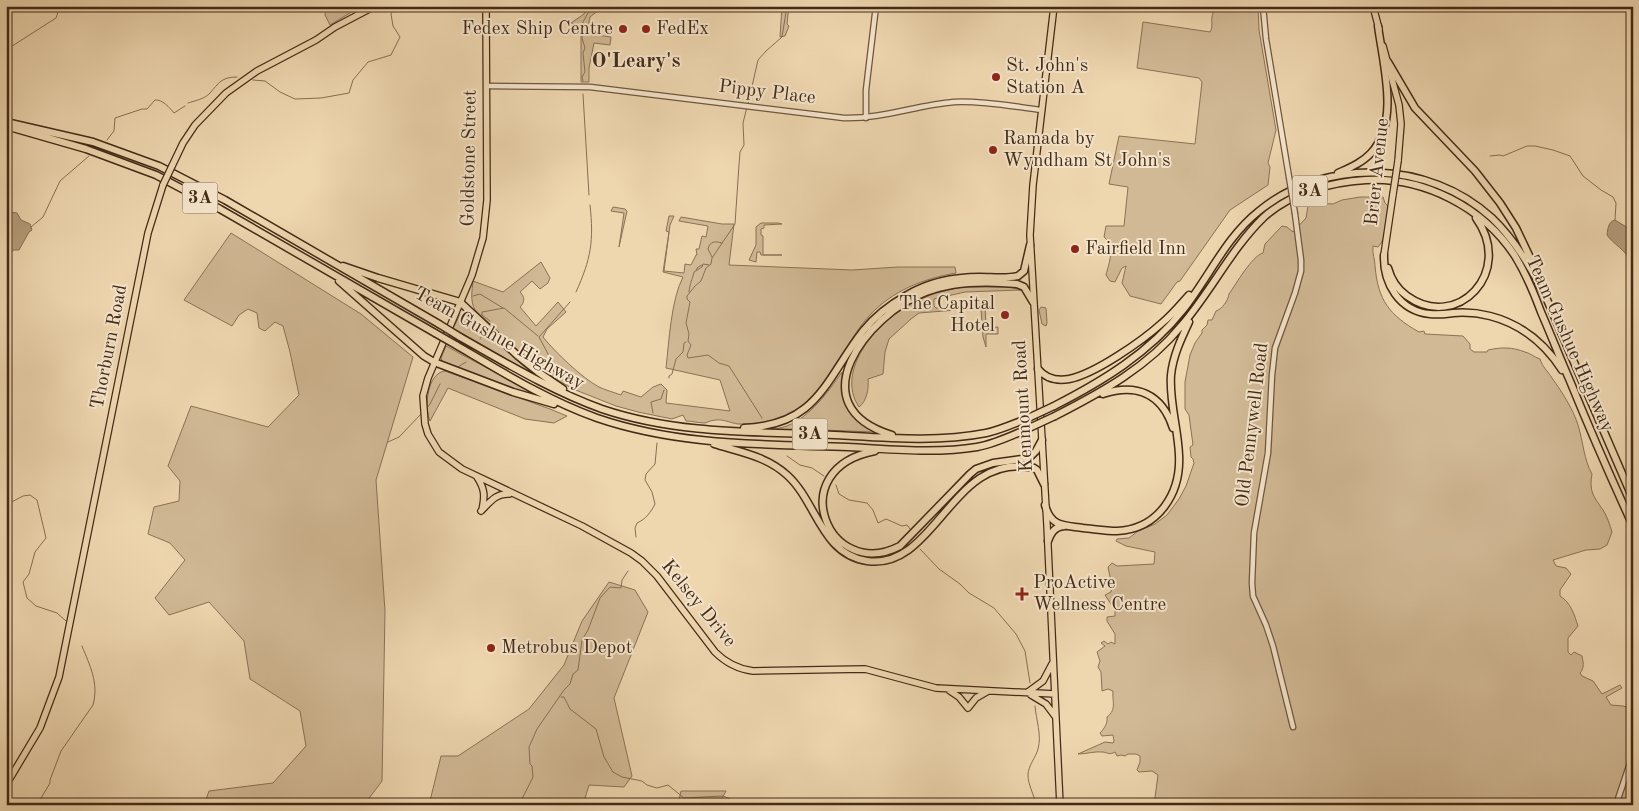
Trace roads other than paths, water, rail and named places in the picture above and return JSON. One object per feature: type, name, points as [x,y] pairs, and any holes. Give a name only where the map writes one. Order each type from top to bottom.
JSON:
[{"type":"highway","points":[[1322,179],[1357,165],[1371,153],[1380,141],[1388,106],[1378,26]]},
{"type":"highway","points":[[1388,62],[1406,96],[1415,108],[1475,171],[1508,214],[1529,255],[1545,295]]},
{"type":"highway","name":"Team Gushue Highway","points":[[6,122],[93,142],[159,166],[225,200],[460,337],[585,403],[639,419],[713,431],[943,438],[976,435],[998,430],[1054,406],[1105,378],[1152,344],[1172,324],[1234,237],[1258,211],[1295,188],[1322,179],[1362,173],[1400,175],[1432,182],[1457,194],[1490,216],[1509,236],[1525,259],[1545,295],[1633,499]]},
{"type":"highway","name":"Team Gushue Highway","points":[[6,128],[86,149],[156,175],[220,209],[531,388],[576,410],[638,430],[701,441],[760,445],[940,450],[978,446],[1008,437],[1094,396],[1141,366],[1169,340],[1197,307],[1237,247],[1253,229],[1280,206],[1317,188],[1359,181],[1383,180],[1425,188],[1469,210],[1497,234],[1516,257],[1530,285],[1633,526]]},
{"type":"highway","points":[[1384,254],[1389,272],[1395,284],[1412,300],[1434,307],[1451,305],[1467,298],[1484,278],[1488,270],[1490,254],[1485,233],[1469,210]]},
{"type":"highway","points":[[713,431],[757,428],[776,424],[790,418],[803,410],[820,395],[863,331],[892,304],[909,294],[937,282],[962,277],[1018,276],[1024,271],[1030,245]]},
{"type":"highway","points":[[1384,254],[1384,271],[1388,283],[1396,296],[1406,305],[1427,314],[1472,313],[1491,316],[1511,324],[1530,335],[1548,352],[1572,386]]},
{"type":"highway","points":[[322,258],[378,278],[460,302],[538,372],[585,403]]},
{"type":"highway","points":[[318,265],[351,290],[424,356],[434,362],[513,392],[576,410]]},
{"type":"highway","points":[[1038,369],[1048,378],[1059,380],[1071,379],[1127,350],[1162,324],[1208,274]]},
{"type":"highway","points":[[908,438],[872,428],[854,413],[847,400],[845,385],[847,370],[853,356],[872,330],[896,308],[910,300],[925,293],[958,284],[1017,284],[1024,288],[1033,302]]},
{"type":"highway","points":[[1046,505],[1048,514],[1060,524],[1118,531],[1135,528],[1155,516],[1171,498],[1178,482],[1179,464],[1171,376],[1179,342],[1197,307]]},
{"type":"highway","points":[[1094,396],[1126,389],[1146,393],[1158,402],[1168,414],[1178,445]]},
{"type":"highway","points":[[886,449],[854,456],[842,463],[828,480],[823,492],[824,516],[833,532],[846,546],[868,553],[890,551],[900,546],[970,474],[993,462],[1029,458],[1036,451],[1042,440]]},
{"type":"highway","points":[[701,441],[758,456],[780,468],[800,490],[834,544],[847,555],[868,561],[892,559],[912,548],[973,482],[992,471],[1034,468],[1044,484]]},
{"type":"highway","points":[[1048,541],[1051,533],[1056,528],[1072,526]]},
{"type":"main road","name":"Thorburn Road","points":[[6,785],[36,737],[59,677],[148,233],[172,166],[183,143],[195,125],[214,103],[232,88],[274,61],[316,40],[335,27],[375,6]]},
{"type":"main road","name":"Goldstone Street","points":[[434,362],[476,265],[483,238],[486,206],[486,6]]},
{"type":"main road","name":"Kenmount Road","points":[[1054,6],[1031,211],[1030,245],[1048,541],[1060,805]]},
{"type":"main road","name":"Brier Avenue","points":[[1373,6],[1399,105],[1401,124],[1398,161],[1384,254]]},
{"type":"main road","name":"Kelsey Drive","points":[[434,362],[423,396],[424,424],[439,452],[462,469],[582,526],[632,553],[657,576],[715,652],[732,666],[753,671],[865,669],[931,687],[946,689],[1055,694]]},
{"type":"main road","points":[[475,475],[485,492],[482,511],[498,495],[514,494]]},
{"type":"main road","points":[[1026,693],[1043,681],[1053,659]]},
{"type":"main road","points":[[946,689],[959,697],[968,708],[976,698],[989,691]]},
{"type":"main road","points":[[1026,693],[1037,697],[1046,704],[1056,720]]},
{"type":"street","points":[[866,118],[866,90],[876,6]]},
{"type":"street","name":"Old Pennywell Road","points":[[1262,6],[1301,260],[1300,276],[1275,348],[1268,453],[1254,533],[1252,574],[1253,596],[1273,646],[1293,727]]},
{"type":"street","name":"Pippy Place","points":[[487,86],[590,87],[844,118],[883,116],[922,106],[956,102],[1042,110]]},
{"type":"street","points":[[1616,805],[1633,754]]},
{"type":"waterway","points":[[6,50],[56,18],[57,6]]},
{"type":"waterway","points":[[253,80],[265,81],[280,92],[295,99],[321,98],[349,93],[353,80],[368,62],[391,55],[400,37],[393,26],[391,14],[395,6]]},
{"type":"waterway","points":[[583,81],[582,77],[585,72],[583,53],[585,48],[582,38],[583,22],[588,13],[596,6]]},
{"type":"waterway","points":[[748,104],[758,60],[782,37],[787,6]]},
{"type":"waterway","points":[[188,103],[205,97],[224,79],[237,77]]},
{"type":"waterway","points":[[583,94],[589,195]]},
{"type":"waterway","points":[[107,140],[114,131],[115,118],[147,109],[155,100],[163,102],[174,113],[185,106]]},
{"type":"waterway","points":[[747,107],[743,123],[744,145],[740,152],[735,224],[712,258],[711,264],[706,268],[701,281],[687,296],[690,302],[686,323],[689,334],[688,341],[691,345],[687,355],[688,358],[708,355],[719,363],[729,366],[762,418]]},
{"type":"waterway","points":[[1490,156],[1503,156],[1527,146],[1553,150],[1570,156],[1583,176],[1613,197],[1616,203],[1615,220]]},
{"type":"waterway","points":[[31,227],[43,217],[60,181],[89,156]]},
{"type":"waterway","points":[[576,292],[585,270],[590,250],[592,229],[590,205]]},
{"type":"waterway","points":[[712,257],[708,249],[710,244],[715,242],[722,243]]},
{"type":"waterway","points":[[689,292],[694,272],[702,267],[703,264],[709,265]]},
{"type":"waterway","points":[[696,270],[702,265]]},
{"type":"waterway","points":[[473,296],[480,294],[503,308]]},
{"type":"waterway","points":[[554,372],[548,354],[539,337],[570,302]]},
{"type":"waterway","points":[[438,312],[448,306]]},
{"type":"waterway","points":[[490,321],[482,315],[482,312],[504,308],[538,336]]},
{"type":"waterway","points":[[480,339],[485,332]]},
{"type":"waterway","points":[[669,378],[676,359],[683,352],[684,343],[686,342]]},
{"type":"waterway","points":[[458,367],[466,362]]},
{"type":"waterway","points":[[426,409],[440,384]]},
{"type":"waterway","points":[[653,413],[651,402],[661,399],[664,390]]},
{"type":"waterway","points":[[388,442],[399,437],[423,412]]},
{"type":"waterway","points":[[636,537],[635,528],[637,523],[648,515],[655,504],[652,492],[645,480],[646,474],[655,464],[657,443]]},
{"type":"waterway","points":[[787,456],[800,465],[812,468],[824,476]]},
{"type":"waterway","points":[[836,485],[839,494],[849,500],[867,503],[873,510],[878,523],[886,519],[902,526],[907,525],[910,529]]},
{"type":"waterway","points":[[6,505],[23,496],[30,495],[37,500],[46,538],[35,552],[29,574],[23,582],[27,598],[36,606],[57,613],[66,621]]},
{"type":"waterway","points":[[920,549],[939,569],[969,593],[994,608],[1016,634],[1025,651],[1030,683]]},
{"type":"waterway","points":[[519,805],[533,777],[529,747],[537,729],[570,684],[573,674],[578,670],[582,640],[588,630],[600,598],[610,587],[621,588],[622,580],[628,571]]},
{"type":"waterway","points":[[37,805],[50,783],[61,751],[93,705],[95,697],[94,682],[91,668],[82,646]]},
{"type":"waterway","points":[[561,697],[564,697],[570,709],[596,729],[604,757],[613,772],[622,777],[642,781],[647,785],[657,788],[668,785],[684,798],[723,796],[730,799],[729,805]]},
{"type":"waterway","points":[[1035,706],[1039,744],[1028,775],[1036,805]]},
{"type":"place","name":"Fedex Ship Centre","points":[[623,29]]},
{"type":"place","name":"FedEx","points":[[646,29]]},
{"type":"place","name":"St. John's Station A","points":[[996,77]]},
{"type":"place","name":"Ramada by Wyndham St John's","points":[[993,150]]},
{"type":"place","name":"Fairfield Inn","points":[[1075,249]]},
{"type":"place","name":"The Capital Hotel","points":[[1005,315]]},
{"type":"place","name":"ProActive Wellness Centre","points":[[1022,594]]},
{"type":"place","name":"Metrobus Depot","points":[[491,648]]},
{"type":"district","name":"O'Leary's","points":[[636,61]]}]
